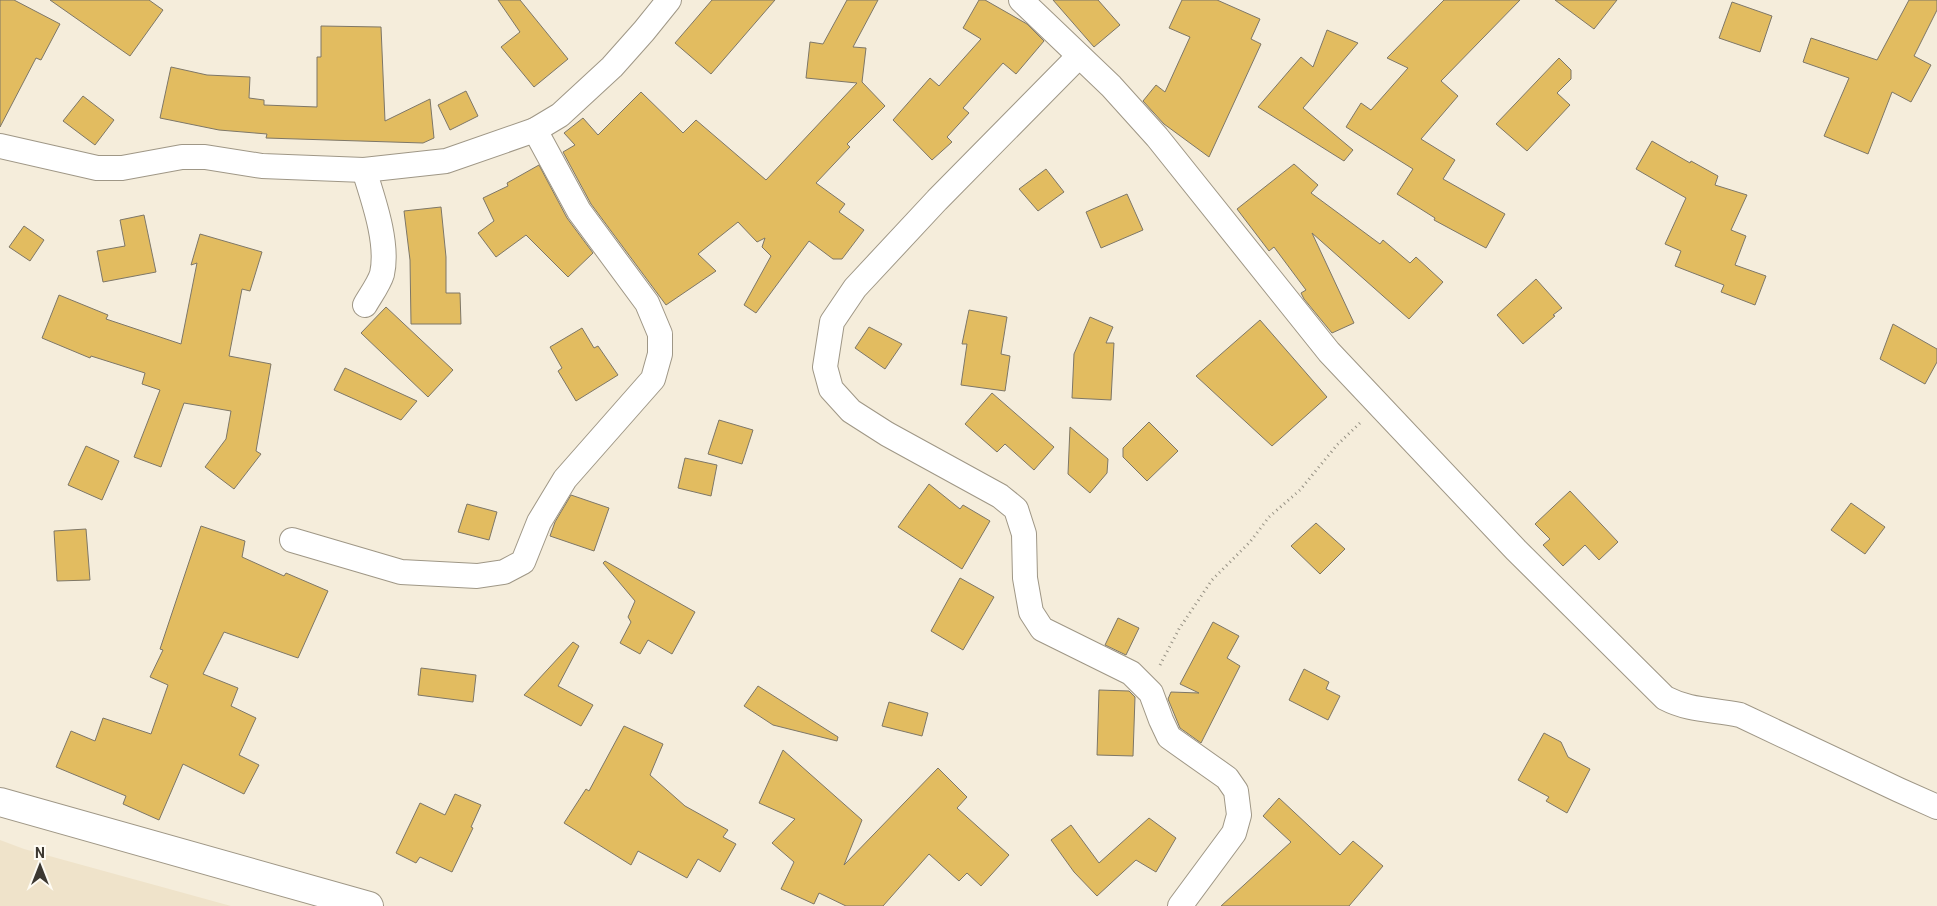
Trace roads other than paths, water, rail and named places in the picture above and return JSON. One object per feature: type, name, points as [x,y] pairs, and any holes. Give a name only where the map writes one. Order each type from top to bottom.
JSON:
[{"type":"street","points":[[0,146],[97,168],[122,168],[182,157],[205,157],[262,166],[364,170],[446,161],[534,130],[560,115],[612,67],[669,0]]},
{"type":"street","points":[[1021,0],[1111,86],[1157,137],[1329,352],[1516,550],[1665,698],[1680,706],[1740,715],[1937,807]]},
{"type":"street","points":[[1080,56],[937,200],[855,288],[832,322],[825,367],[831,389],[851,411],[887,434],[1000,496],[1016,509],[1024,534],[1024,578],[1031,612],[1042,629],[1131,673],[1151,693],[1160,720],[1169,737],[1227,778],[1236,791],[1239,815],[1234,833],[1180,906]]},
{"type":"street","points":[[292,540],[401,572],[477,576],[504,572],[523,562],[539,522],[565,479],[652,379],[660,354],[660,334],[647,303],[579,211],[534,130]]},
{"type":"street","points":[[364,170],[376,208],[382,245],[382,275],[364,305]]},
{"type":"street","points":[[0,802],[369,906]]}]
